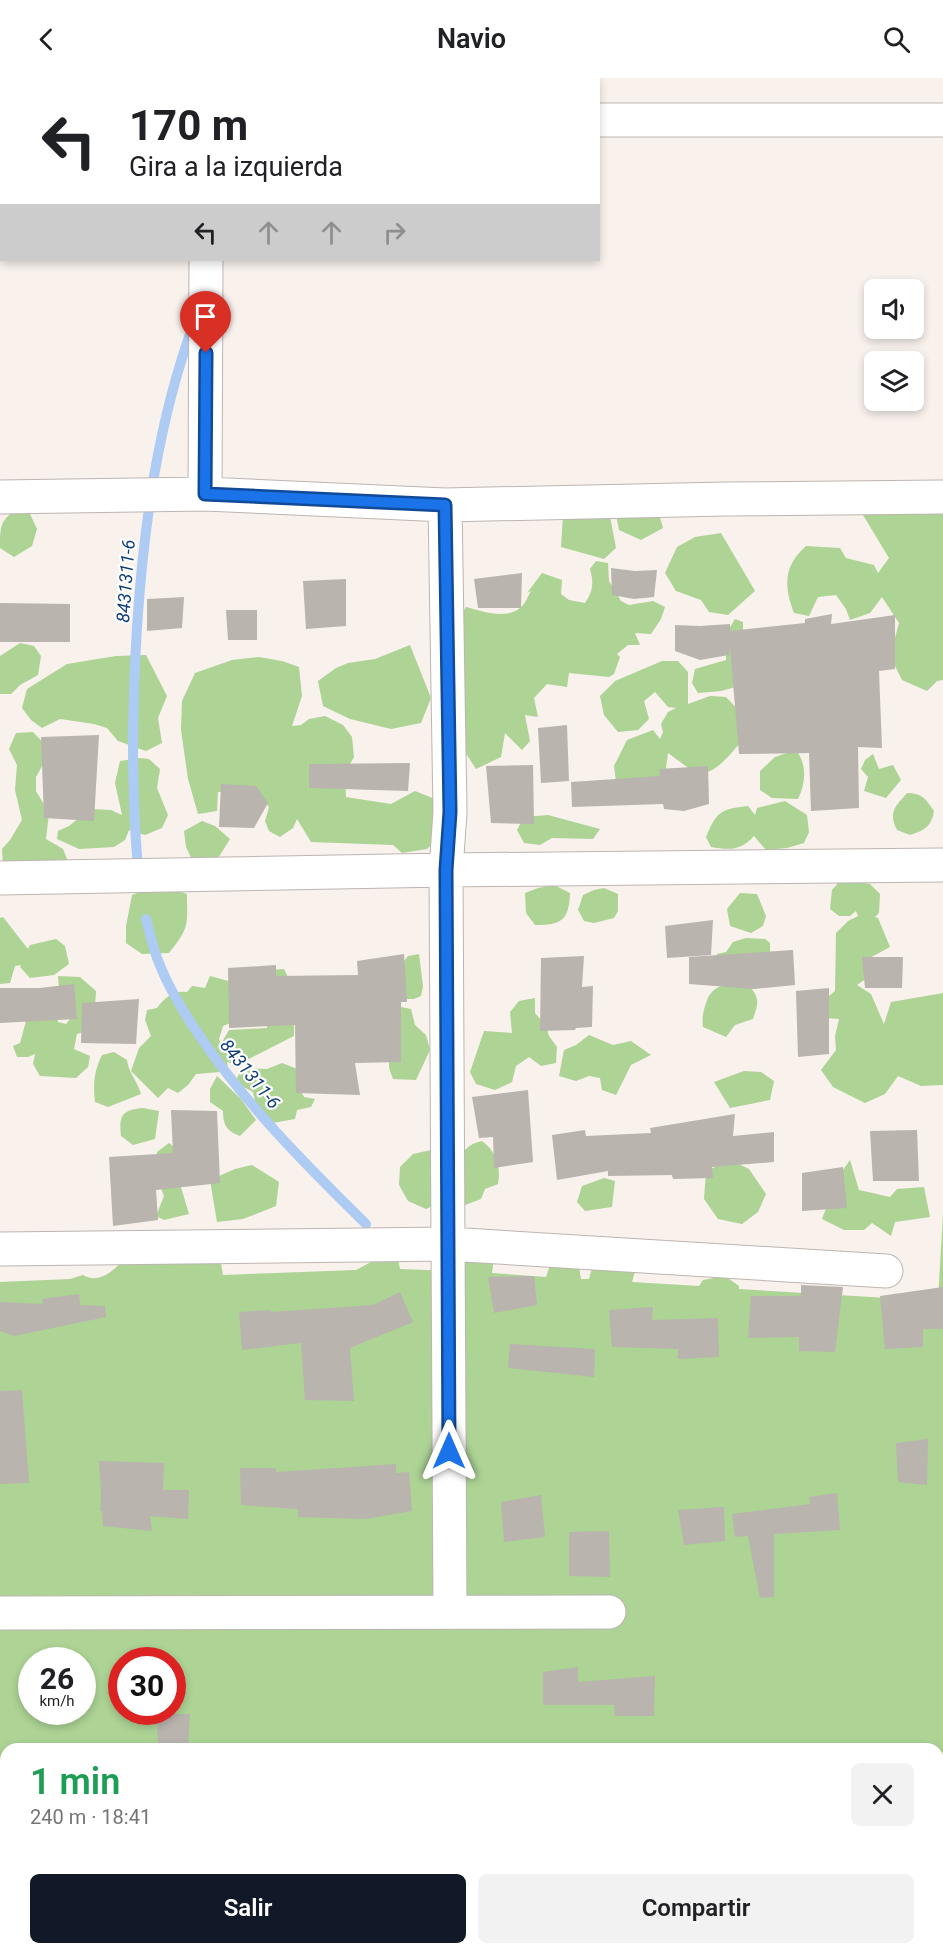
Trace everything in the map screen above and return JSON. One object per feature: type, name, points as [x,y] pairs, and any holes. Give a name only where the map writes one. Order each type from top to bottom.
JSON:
[{"type":"street","points":[[600,120],[943,120]]},
{"type":"street","points":[[205,494],[206,261]]},
{"type":"street","points":[[0,497],[205,494],[445,505],[943,497]]},
{"type":"street","points":[[445,505],[450,812],[446,870],[450,1612]]},
{"type":"street","points":[[0,878],[446,870],[943,866]]},
{"type":"street","points":[[0,1249],[448,1244],[886,1271]]},
{"type":"street","points":[[0,1613],[609,1612]]},
{"type":"green space","points":[[651,486],[663,528],[641,540],[619,530],[615,509]]},
{"type":"green space","points":[[943,504],[943,680],[937,681],[927,691],[902,680],[890,656],[899,623],[882,597],[870,613],[850,620],[846,609],[836,595],[818,597],[809,616],[794,613],[787,586],[789,569],[806,546],[840,548],[846,558],[874,565],[878,573],[889,558],[860,510]]},
{"type":"green space","points":[[15,510],[30,514],[37,529],[32,546],[14,557],[0,548],[0,541],[4,522]]},
{"type":"green space","points":[[609,511],[616,548],[604,559],[561,547],[563,515]]},
{"type":"green space","points":[[721,533],[755,591],[728,615],[709,612],[701,600],[676,591],[665,573],[677,547],[695,537]]},
{"type":"green space","points":[[596,561],[608,563],[609,581],[621,601],[629,605],[653,601],[665,607],[661,619],[651,634],[635,633],[640,645],[628,645],[617,654],[620,657],[614,674],[609,677],[569,673],[567,687],[547,684],[534,698],[538,717],[525,715],[530,741],[522,750],[505,733],[501,757],[476,769],[465,752],[452,630],[466,607],[501,614],[514,612],[525,603],[531,591],[527,593],[542,573],[562,580],[561,594],[569,600],[585,603],[592,587],[590,569]]},
{"type":"green space","points":[[735,619],[743,622],[743,685],[721,691],[698,693],[692,683],[695,669],[726,660],[726,634]]},
{"type":"green space","points":[[20,643],[34,646],[41,656],[38,675],[20,685],[11,694],[0,694],[0,656]]},
{"type":"green space","points":[[410,645],[431,698],[421,723],[391,729],[350,719],[323,706],[318,681],[336,668],[348,663],[375,659]]},
{"type":"green space","points":[[146,655],[167,696],[158,718],[162,743],[146,751],[118,741],[107,728],[94,724],[60,719],[42,728],[31,720],[22,708],[27,689],[67,664],[116,656]]},
{"type":"green space","points":[[259,657],[299,667],[302,696],[292,726],[325,716],[343,725],[352,737],[354,757],[345,773],[346,797],[391,804],[415,791],[440,801],[445,832],[427,849],[402,853],[393,845],[311,842],[297,819],[293,828],[280,837],[269,831],[265,821],[269,807],[257,791],[218,792],[217,811],[198,814],[188,779],[181,730],[182,701],[195,673],[232,660]]},
{"type":"green space","points":[[662,661],[678,661],[688,672],[688,704],[710,696],[726,697],[744,716],[743,740],[727,758],[707,772],[699,773],[692,770],[668,753],[665,776],[616,782],[614,766],[627,740],[653,730],[660,739],[663,732],[661,724],[668,712],[676,708],[668,707],[655,692],[644,701],[649,719],[638,730],[618,732],[604,715],[600,696],[615,681]]},
{"type":"green space","points":[[33,732],[48,748],[47,757],[36,777],[36,791],[49,813],[46,839],[63,849],[69,864],[3,865],[2,849],[22,820],[15,790],[17,765],[9,749],[16,733]]},
{"type":"green space","points":[[796,750],[804,767],[803,787],[798,799],[772,798],[760,790],[760,771],[775,757]]},
{"type":"green space","points":[[873,754],[879,769],[893,765],[901,780],[886,798],[864,791],[868,777],[861,769],[865,760]]},
{"type":"green space","points":[[149,759],[160,769],[157,788],[168,815],[162,828],[145,835],[129,830],[125,840],[114,847],[79,849],[57,839],[58,831],[69,826],[90,809],[111,810],[122,815],[115,783],[120,761]]},
{"type":"green space","points":[[907,793],[923,798],[934,811],[926,827],[910,835],[897,830],[893,819],[896,806]]},
{"type":"green space","points":[[785,801],[807,815],[809,832],[804,843],[787,848],[766,850],[754,836],[739,847],[724,849],[711,847],[706,837],[713,822],[721,813],[732,808],[748,806],[755,815],[757,808]]},
{"type":"green space","points":[[548,815],[600,829],[593,839],[552,838],[540,845],[524,843],[517,830],[524,817]]},
{"type":"green space","points":[[202,821],[215,826],[230,839],[217,860],[193,862],[186,847],[184,831]]},
{"type":"green space","points":[[854,881],[870,884],[880,894],[879,913],[875,917],[878,918],[890,947],[866,960],[870,976],[857,985],[871,994],[884,1024],[891,1002],[943,993],[943,1085],[921,1086],[898,1076],[885,1094],[865,1103],[833,1087],[821,1070],[836,1050],[835,1036],[839,1019],[824,1018],[824,1000],[835,991],[836,933],[848,921],[858,916],[856,911],[850,916],[839,916],[830,909],[832,890],[839,882]]},
{"type":"green space","points":[[554,885],[570,893],[568,910],[562,920],[551,924],[535,925],[526,913],[525,893]]},
{"type":"green space","points":[[154,887],[170,888],[187,894],[186,926],[169,953],[142,954],[126,943],[126,926],[132,895]]},
{"type":"green space","points":[[604,888],[618,894],[618,911],[614,918],[594,923],[584,921],[578,910],[583,895]]},
{"type":"green space","points":[[740,893],[757,894],[766,916],[763,926],[751,933],[730,926],[727,909]]},
{"type":"green space","points":[[3,917],[28,949],[30,945],[56,939],[65,946],[69,964],[54,975],[30,978],[20,967],[21,965],[15,966],[10,983],[0,984],[0,918]]},
{"type":"green space","points":[[746,938],[765,939],[770,943],[770,955],[716,964],[717,954],[726,952],[733,942]]},
{"type":"green space","points":[[419,954],[423,986],[421,996],[414,999],[403,999],[401,965],[408,956]]},
{"type":"green space","points":[[284,969],[294,1017],[294,1036],[237,1065],[227,1062],[228,1068],[220,1072],[196,1074],[178,1093],[168,1088],[158,1098],[131,1071],[139,1048],[151,1036],[145,1020],[147,1010],[157,1008],[174,993],[187,992],[192,986],[205,988],[210,976],[232,982],[235,1021],[223,1026],[219,1039],[221,1044],[229,1030],[267,1028],[270,970]]},
{"type":"green space","points":[[58,976],[80,977],[96,991],[95,1007],[87,1031],[77,1034],[74,1049],[90,1056],[88,1067],[76,1078],[40,1076],[33,1064],[35,1054],[28,1057],[17,1057],[13,1046],[20,1043],[26,1021],[58,1015],[58,1022],[66,1024],[74,1014],[59,990]]},
{"type":"green space","points":[[747,983],[757,1000],[753,1019],[735,1025],[726,1037],[703,1027],[704,1009],[713,991],[722,986]]},
{"type":"green space","points":[[535,998],[535,1013],[546,1026],[549,1036],[557,1047],[556,1063],[541,1066],[529,1057],[516,1066],[512,1082],[495,1090],[476,1084],[470,1072],[484,1031],[512,1033],[510,1012],[519,1001]]},
{"type":"green space","points":[[390,1008],[411,1009],[415,1025],[426,1035],[430,1050],[416,1080],[393,1079],[389,1068]]},
{"type":"green space","points":[[589,1035],[613,1045],[631,1041],[651,1055],[631,1065],[616,1095],[602,1090],[600,1078],[589,1076],[576,1081],[559,1076],[564,1050],[576,1045]]},
{"type":"green space","points":[[114,1052],[127,1060],[141,1094],[108,1107],[95,1102],[95,1078],[102,1055]]},
{"type":"green space","points":[[282,1063],[300,1070],[299,1088],[304,1097],[315,1099],[311,1107],[297,1110],[295,1119],[273,1123],[256,1106],[253,1092],[238,1084],[237,1078],[242,1068],[267,1069]]},
{"type":"green space","points":[[744,1071],[761,1072],[774,1081],[770,1100],[730,1108],[714,1082]]},
{"type":"green space","points":[[217,1076],[241,1099],[256,1120],[240,1136],[228,1129],[223,1111],[210,1102],[210,1089]]},
{"type":"green space","points":[[143,1108],[159,1111],[155,1139],[133,1145],[121,1136],[121,1119],[130,1110]]},
{"type":"green space","points":[[482,1141],[497,1160],[498,1184],[485,1189],[481,1199],[465,1205],[456,1196],[457,1181],[465,1174],[457,1162],[467,1148]]},
{"type":"green space","points":[[169,1143],[176,1149],[177,1174],[189,1214],[164,1220],[156,1216],[164,1196],[158,1181],[157,1152]]},
{"type":"green space","points":[[431,1150],[442,1202],[426,1209],[408,1201],[399,1185],[400,1167],[413,1154]]},
{"type":"green space","points":[[728,1159],[749,1169],[766,1194],[758,1212],[742,1224],[718,1219],[704,1199],[706,1172]]},
{"type":"green space","points":[[850,1160],[859,1190],[890,1197],[897,1189],[924,1187],[930,1217],[895,1222],[891,1236],[872,1223],[864,1230],[844,1230],[822,1219],[838,1177]]},
{"type":"green space","points":[[252,1165],[279,1182],[276,1206],[243,1219],[217,1222],[210,1180],[235,1169]]},
{"type":"green space","points":[[604,1178],[615,1181],[612,1207],[585,1211],[577,1202],[582,1186]]},
{"type":"green space","points":[[943,1214],[943,1743],[0,1743],[0,1282],[70,1279],[83,1275],[97,1278],[109,1273],[130,1254],[220,1258],[223,1275],[356,1270],[373,1261],[398,1259],[400,1269],[454,1271],[459,1253],[495,1251],[492,1273],[546,1277],[552,1259],[577,1255],[581,1279],[589,1279],[596,1253],[637,1265],[632,1282],[699,1286],[703,1280],[725,1276],[739,1286],[739,1289],[938,1301]]},
{"type":"building","points":[[611,568],[635,571],[657,570],[654,597],[634,599],[612,595]]},
{"type":"building","points":[[522,573],[521,608],[478,608],[474,579]]},
{"type":"building","points":[[346,579],[346,626],[306,629],[303,581]]},
{"type":"building","points":[[184,597],[182,628],[147,631],[147,599]]},
{"type":"building","points":[[0,603],[70,604],[70,642],[0,642]]},
{"type":"building","points":[[226,610],[257,610],[257,640],[228,640]]},
{"type":"building","points":[[832,614],[831,624],[895,615],[895,669],[879,671],[882,748],[858,747],[859,808],[811,811],[809,753],[739,754],[730,647],[729,655],[700,660],[675,651],[675,625],[730,624],[730,631],[805,623],[805,619]]},
{"type":"building","points":[[567,725],[569,781],[541,783],[538,728]]},
{"type":"building","points":[[99,735],[94,821],[44,818],[41,737]]},
{"type":"building","points":[[410,763],[408,791],[309,788],[309,764]]},
{"type":"building","points":[[533,765],[534,824],[491,823],[486,766]]},
{"type":"building","points":[[708,766],[709,804],[684,811],[664,809],[663,804],[572,807],[571,782],[660,776],[659,769]]},
{"type":"building","points":[[221,784],[256,786],[268,803],[254,828],[219,827]]},
{"type":"building","points":[[713,920],[711,955],[667,958],[665,926]]},
{"type":"building","points":[[793,950],[795,985],[754,989],[689,984],[689,957]]},
{"type":"building","points":[[404,954],[407,1002],[401,1002],[401,1062],[355,1063],[360,1095],[296,1093],[295,1025],[229,1028],[228,968],[276,965],[276,976],[358,975],[357,961]]},
{"type":"building","points":[[584,956],[582,987],[593,986],[592,1027],[540,1031],[541,958]]},
{"type":"building","points":[[862,957],[903,957],[902,988],[865,988]]},
{"type":"building","points":[[74,984],[77,1019],[0,1023],[0,988],[40,988]]},
{"type":"building","points":[[829,988],[829,1054],[798,1057],[796,991]]},
{"type":"building","points":[[139,999],[136,1044],[81,1043],[82,1003]]},
{"type":"building","points":[[528,1090],[533,1162],[494,1168],[493,1137],[479,1138],[472,1097]]},
{"type":"building","points":[[171,1110],[217,1111],[220,1183],[156,1190],[158,1220],[113,1226],[109,1157],[173,1153]]},
{"type":"building","points":[[735,1114],[733,1136],[774,1132],[774,1162],[712,1167],[713,1178],[673,1179],[672,1175],[608,1176],[608,1171],[557,1180],[552,1135],[585,1130],[586,1136],[651,1133],[650,1128]]},
{"type":"building","points":[[917,1130],[919,1181],[873,1181],[870,1131]]},
{"type":"building","points":[[843,1167],[847,1208],[802,1211],[802,1173]]},
{"type":"building","points":[[534,1276],[537,1305],[494,1313],[488,1277]]},
{"type":"building","points":[[801,1285],[843,1287],[835,1352],[799,1351],[799,1337],[748,1338],[751,1296],[801,1296]]},
{"type":"building","points":[[943,1287],[943,1329],[923,1329],[923,1347],[885,1349],[880,1296]]},
{"type":"building","points":[[400,1292],[413,1322],[350,1348],[354,1401],[305,1400],[301,1343],[242,1350],[239,1312],[373,1305]]},
{"type":"building","points":[[79,1294],[80,1305],[105,1306],[106,1317],[14,1336],[0,1331],[0,1302],[43,1304],[42,1299]]},
{"type":"building","points":[[653,1307],[652,1320],[718,1318],[719,1357],[678,1359],[678,1349],[612,1347],[609,1310]]},
{"type":"building","points":[[510,1344],[595,1349],[594,1377],[508,1368]]},
{"type":"building","points":[[22,1390],[29,1483],[0,1484],[0,1391]]},
{"type":"building","points":[[928,1439],[927,1485],[898,1482],[896,1443]]},
{"type":"building","points":[[99,1461],[164,1463],[163,1490],[189,1490],[188,1519],[150,1516],[152,1531],[103,1526],[102,1511],[100,1511]]},
{"type":"building","points":[[396,1464],[396,1473],[409,1472],[412,1511],[365,1519],[298,1517],[298,1509],[241,1505],[240,1468],[276,1468],[276,1472]]},
{"type":"building","points":[[837,1493],[840,1530],[774,1534],[774,1597],[760,1598],[748,1536],[735,1537],[732,1514],[810,1504],[809,1497]]},
{"type":"building","points":[[541,1495],[545,1537],[504,1542],[501,1502]]},
{"type":"building","points":[[724,1507],[725,1541],[684,1545],[678,1510]]},
{"type":"building","points":[[609,1531],[610,1577],[569,1576],[569,1532]]},
{"type":"building","points":[[578,1667],[578,1682],[655,1676],[654,1716],[615,1716],[614,1705],[543,1705],[543,1672]]},
{"type":"building","points":[[186,1714],[190,1714],[188,1743],[158,1743],[157,1725],[186,1725]]},
{"type":"waterway","name":"8431311-6","points":[[138,868],[133,778],[133,717],[137,627],[144,549],[162,435],[194,323]]},
{"type":"waterway","name":"8431311-6","points":[[146,919],[155,952],[167,982],[217,1061],[278,1134],[366,1224]]},
{"type":"route","points":[[206,353],[205,494],[445,505],[450,812],[446,870],[449,1451]]}]
